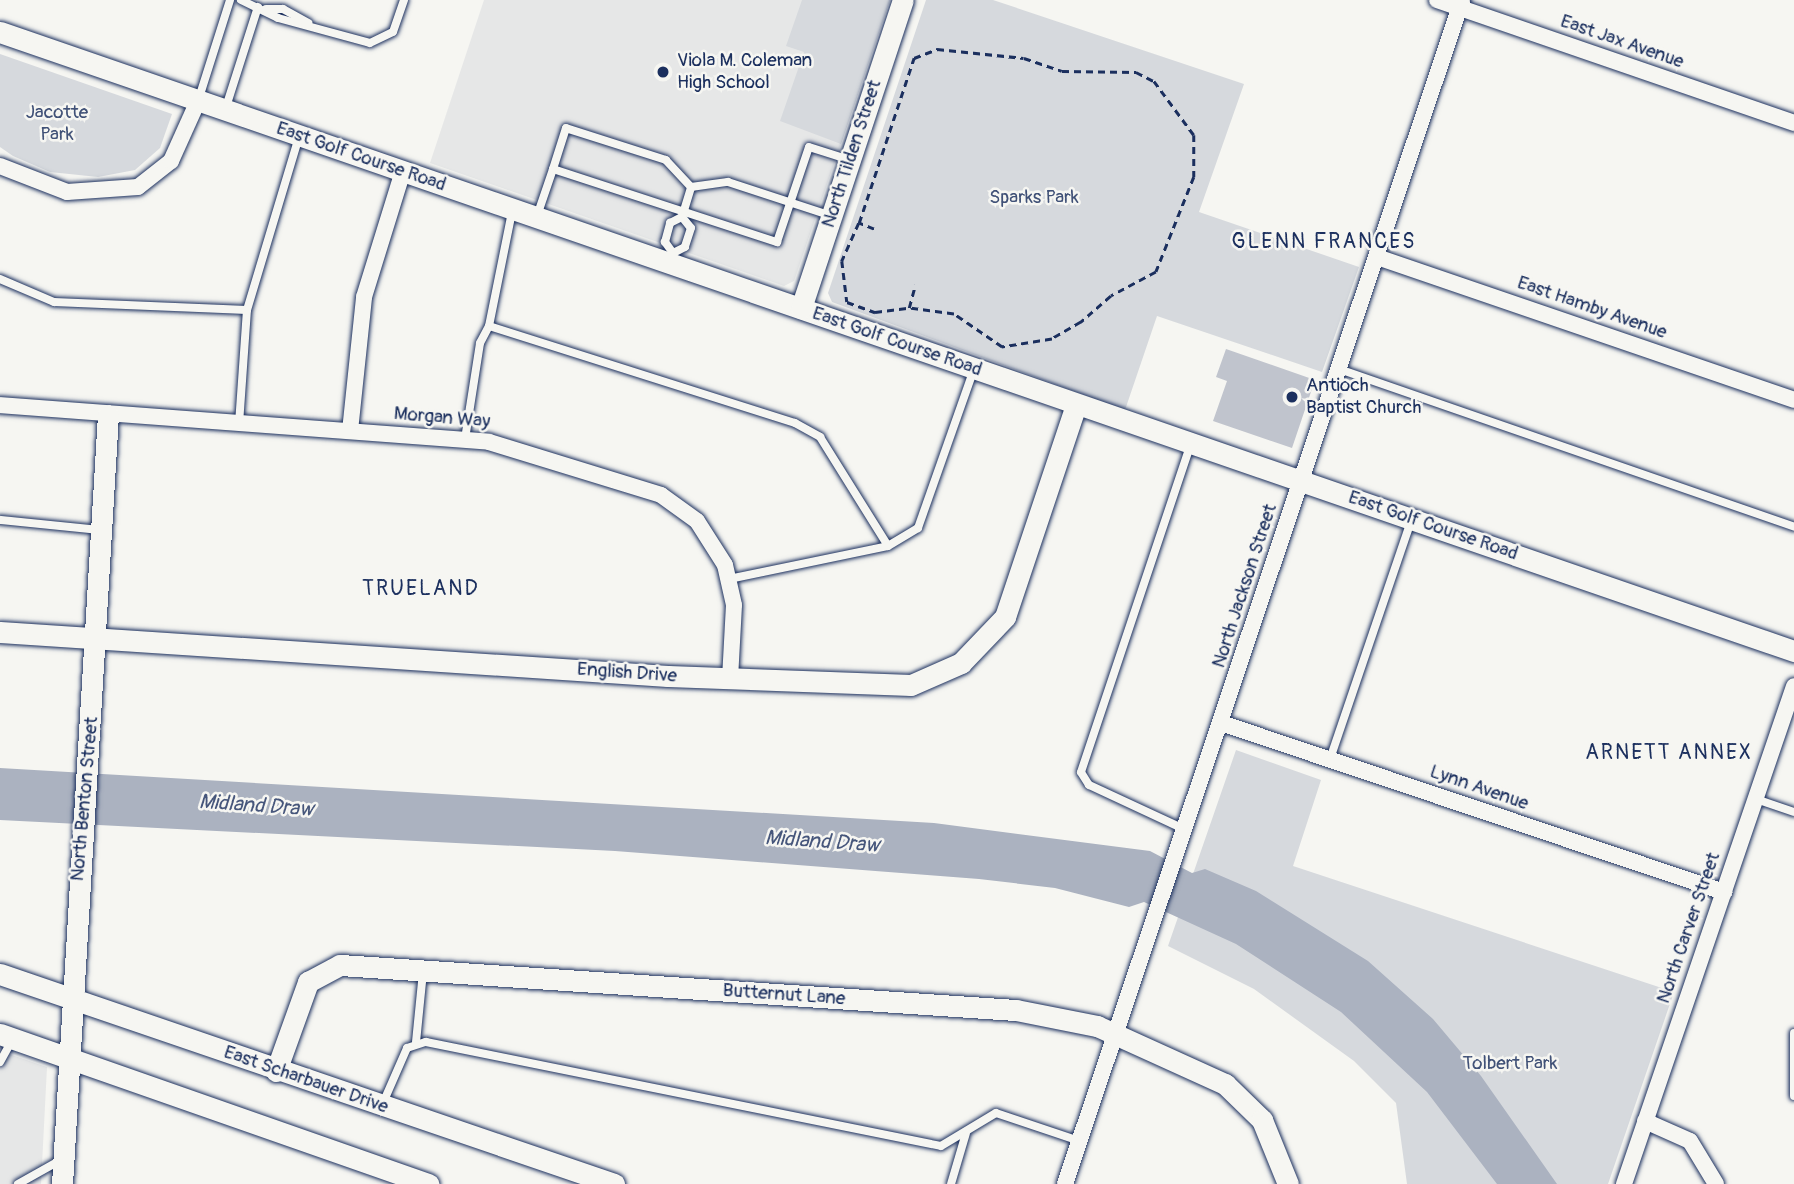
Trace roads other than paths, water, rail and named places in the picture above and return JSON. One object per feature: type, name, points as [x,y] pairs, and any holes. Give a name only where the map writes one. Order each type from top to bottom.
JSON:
[{"type":"street","name":"North Tilden Street","points":[[801,308],[903,0]]},
{"type":"street","name":"East Jax Avenue","points":[[1437,0],[1460,4],[1794,123]]},
{"type":"street","name":"North Jackson Street","points":[[1065,1184],[1177,859],[1460,4]]},
{"type":"street","name":"East Golf Course Road","points":[[0,32],[513,209],[672,258],[801,308],[1076,405],[1794,651]]},
{"type":"street","points":[[0,166],[67,192],[138,187],[172,161],[198,101]]},
{"type":"street","points":[[349,431],[364,297],[403,171]]},
{"type":"street","name":"East Hamby Avenue","points":[[1377,257],[1794,400]]},
{"type":"street","name":"Morgan Way","points":[[0,405],[465,439],[537,453],[668,499],[714,541],[729,579],[730,679]]},
{"type":"street","name":"English Drive","points":[[0,632],[730,679],[897,687],[933,678],[969,657],[1009,607],[1076,405]]},
{"type":"street","name":"North Benton Street","points":[[62,1184],[80,838],[91,752],[94,639],[108,415]]},
{"type":"street","name":"North Carver Street","points":[[1624,1184],[1794,685]]},
{"type":"street","name":"Lynn Avenue","points":[[1221,723],[1724,892]]},
{"type":"street","name":"Butternut Lane","points":[[276,1071],[308,982],[323,970],[340,965],[1016,1010],[1116,1033],[1193,1066],[1243,1098],[1276,1143],[1288,1184]]},
{"type":"street","name":"East Scharbauer Drive","points":[[0,974],[276,1071],[614,1184]]},
{"type":"street","points":[[6,1037],[428,1184]]},
{"type":"street","points":[[1645,1121],[1690,1141],[1716,1184]]},
{"type":"lane","points":[[198,101],[230,0]]},
{"type":"lane","points":[[241,0],[262,8],[283,9],[308,23],[380,43],[393,32],[404,0]]},
{"type":"lane","points":[[225,110],[262,8]]},
{"type":"lane","points":[[537,217],[566,128],[666,160],[691,187]]},
{"type":"lane","points":[[239,424],[247,310],[299,136]]},
{"type":"lane","points":[[553,169],[682,214],[778,242],[809,147],[850,160]]},
{"type":"lane","points":[[691,187],[728,182],[832,216]]},
{"type":"lane","points":[[682,214],[691,228],[685,247],[672,258],[665,242],[670,223],[682,214],[691,187]]},
{"type":"lane","points":[[465,439],[480,343],[489,326],[513,209]]},
{"type":"lane","points":[[0,279],[54,302],[247,310]]},
{"type":"lane","points":[[489,326],[795,423],[820,437],[888,546]]},
{"type":"lane","points":[[729,579],[888,546],[918,528],[974,369]]},
{"type":"lane","points":[[1339,369],[1794,527]]},
{"type":"lane","points":[[1186,830],[1089,785],[1081,772],[1192,444]]},
{"type":"lane","points":[[1330,759],[1412,519]]},
{"type":"lane","points":[[0,520],[102,530]]},
{"type":"lane","points":[[1756,799],[1794,812]]},
{"type":"lane","points":[[382,1106],[401,1056],[416,1042],[424,970]]},
{"type":"lane","points":[[1794,1033],[1794,1096]]},
{"type":"lane","points":[[0,1062],[6,1037]]},
{"type":"lane","points":[[416,1042],[941,1146],[996,1113],[1079,1141]]},
{"type":"lane","points":[[951,1184],[966,1131]]},
{"type":"lane","points":[[18,1184],[64,1159]]},
{"type":"water","name":"Midland Draw","points":[[0,768],[934,823],[1150,851],[1192,873],[1205,869],[1256,891],[1368,961],[1433,1019],[1481,1076],[1557,1184],[1497,1184],[1427,1092],[1341,1012],[1236,944],[1144,902],[1129,907],[1055,888],[979,879],[615,851],[0,820]]},
{"type":"place","name":"Viola M. Coleman High School","points":[[663,72]]},
{"type":"place","name":"Antioch Baptist Church","points":[[1292,397]]},
{"type":"district","name":"GLENN FRANCES","points":[[1324,242]]},
{"type":"district","name":"TRUELAND","points":[[421,589]]},
{"type":"district","name":"ARNETT ANNEX","points":[[1669,753]]},
{"type":"park label","name":"Jacotte Park","points":[[57,124]]},
{"type":"park label","name":"Sparks Park","points":[[1034,198]]},
{"type":"park label","name":"Tolbert Park","points":[[1510,1064]]}]
